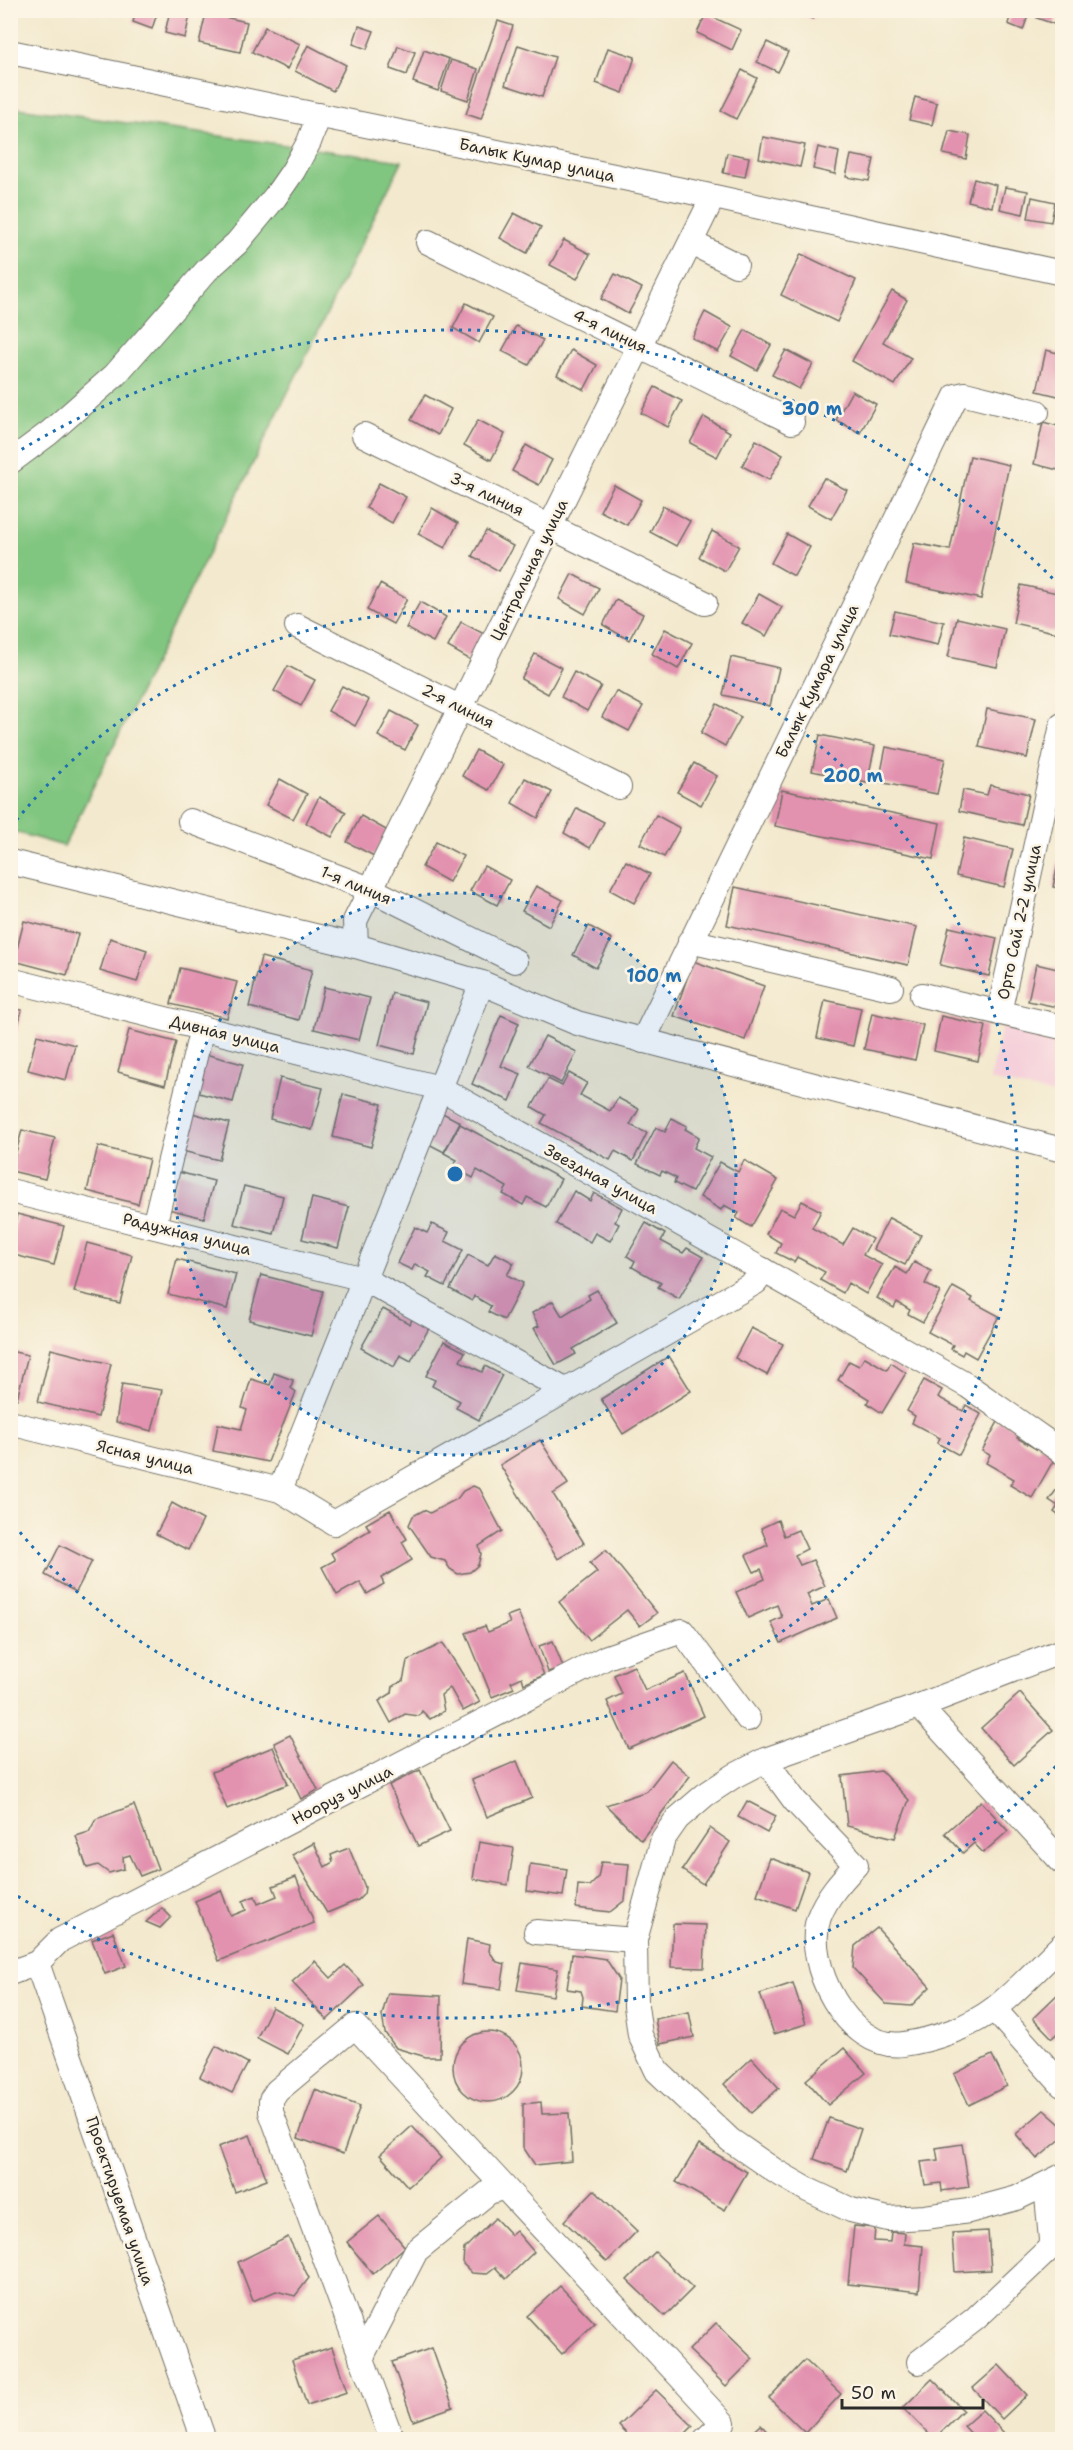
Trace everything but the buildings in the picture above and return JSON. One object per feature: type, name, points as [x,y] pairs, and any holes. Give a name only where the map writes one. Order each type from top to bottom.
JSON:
[{"type":"street","name":"Балык Кумар улица","points":[[10,52],[713,197],[1062,273]]},
{"type":"street","points":[[10,462],[49,433],[115,375],[207,270],[237,243],[293,171],[309,142],[319,116]]},
{"type":"street","name":"Центральная улица","points":[[356,946],[355,921],[370,889],[713,197]]},
{"type":"street","name":"4-я линия","points":[[428,242],[792,422]]},
{"type":"street","points":[[692,243],[736,265]]},
{"type":"street","name":"Балык Кумара улица","points":[[643,1041],[956,396],[965,394],[1037,412]]},
{"type":"street","name":"3-я линия","points":[[364,435],[551,525],[705,603]]},
{"type":"street","name":"2-я линия","points":[[297,626],[619,787]]},
{"type":"street","name":"Орто Сай 2-2 улица","points":[[999,1013],[1062,725]]},
{"type":"street","name":"1-я линия","points":[[190,821],[370,889],[515,961]]},
{"type":"street","points":[[10,861],[356,946],[482,983],[577,1023],[1062,1150]]},
{"type":"street","points":[[690,941],[891,988]]},
{"type":"street","name":"Дивная улица","points":[[10,980],[440,1088]]},
{"type":"street","points":[[482,983],[280,1490],[334,1523],[756,1282],[763,1270]]},
{"type":"street","points":[[922,995],[1062,1027]]},
{"type":"street","points":[[154,1226],[202,1028]]},
{"type":"street","name":"Звездная улица","points":[[440,1088],[969,1386],[1062,1452]]},
{"type":"street","name":"Радужная улица","points":[[10,1191],[364,1279]]},
{"type":"street","points":[[364,1279],[565,1390]]},
{"type":"street","name":"Ясная улица","points":[[10,1423],[280,1490]]},
{"type":"street","name":"Нооруз улица","points":[[10,1973],[36,1963],[60,1940],[607,1657],[682,1631],[748,1719]]},
{"type":"street","points":[[919,2362],[975,2319],[1050,2248],[1054,2181],[1017,2198],[969,2211],[888,2219],[851,2210],[808,2190],[775,2171],[730,2140],[657,2070],[640,2036],[636,2006],[635,1940],[663,1839],[705,1795],[765,1760],[919,1706],[1062,1651]]},
{"type":"street","points":[[919,1706],[1062,1862]]},
{"type":"street","points":[[765,1760],[795,1801],[856,1865],[832,1892],[819,1918],[815,1944],[821,1973],[846,2018],[863,2034],[878,2043],[900,2045],[958,2029],[994,2008],[1062,1945]]},
{"type":"street","points":[[536,1932],[635,1940]]},
{"type":"street","name":"Проектируемая улица","points":[[36,1963],[204,2439]]},
{"type":"street","points":[[994,2008],[1062,2085]]},
{"type":"street","points":[[392,2439],[271,2112],[271,2100],[277,2091],[355,2026],[502,2188],[723,2423],[705,2439]]},
{"type":"street","points":[[361,2358],[416,2252],[489,2192],[502,2188]]},
{"type":"shaded area","points":[[1002,1027],[1062,1041],[1062,1096],[990,1080]]},
{"type":"green space","points":[[11,107],[402,161],[64,846],[11,831]]}]
